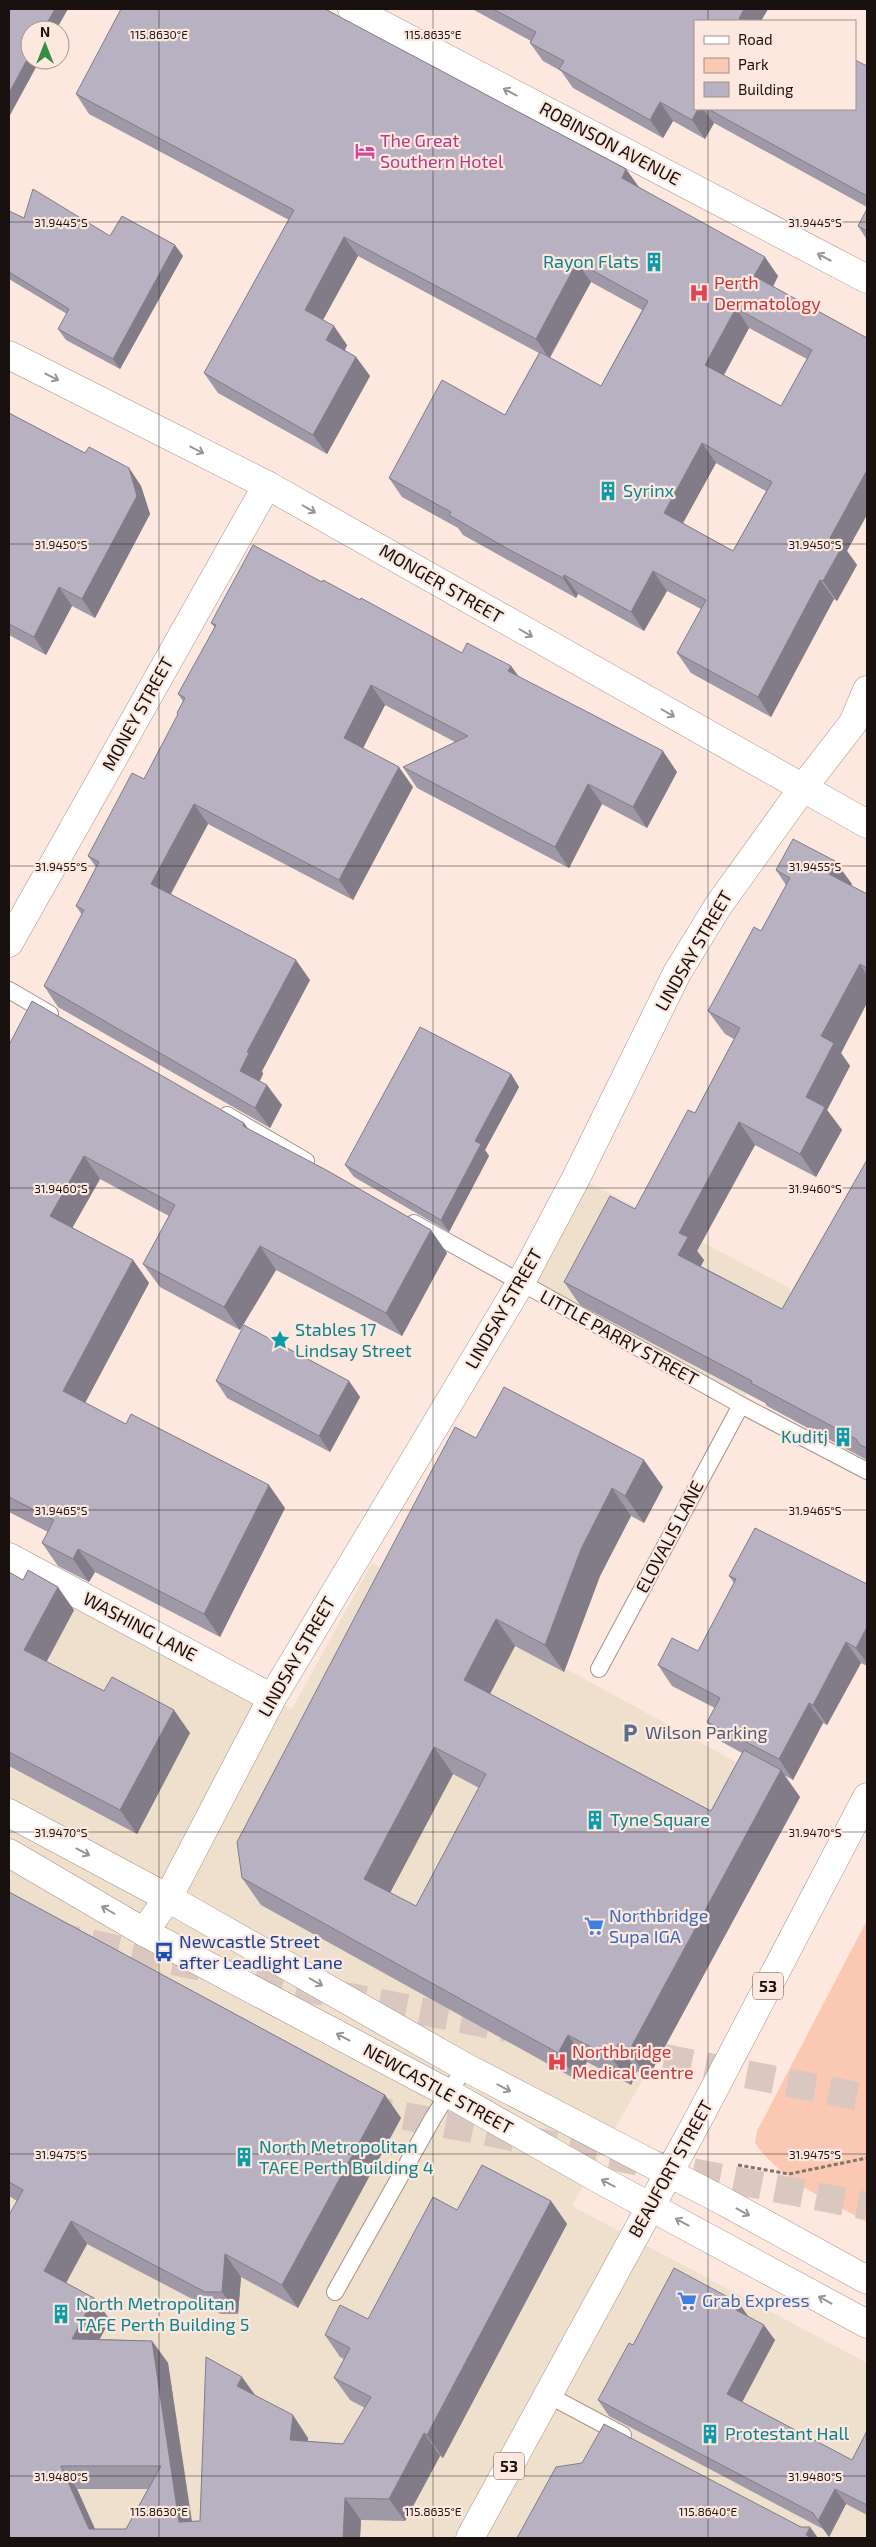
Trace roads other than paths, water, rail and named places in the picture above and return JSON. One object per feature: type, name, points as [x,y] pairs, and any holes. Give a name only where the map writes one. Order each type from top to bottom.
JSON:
[{"type":"street","name":"ROBINSON AVENUE","points":[[352,9],[867,279]]},
{"type":"street","name":"MONGER STREET","points":[[9,355],[267,485],[802,789],[867,824]]},
{"type":"street","name":"MONEY STREET","points":[[9,943],[267,485]]},
{"type":"street","name":"LINDSAY STREET","points":[[144,1932],[168,1898],[272,1698],[520,1284],[578,1176],[677,973],[718,906],[802,789],[853,723],[867,690]]},
{"type":"street","name":"WASHING LANE","points":[[9,1557],[272,1698]]},
{"type":"street","name":"BEAUFORT STREET","points":[[470,2538],[651,2206],[867,1796]]},
{"type":"street","name":"NEWCASTLE STREET","points":[[9,1813],[168,1898],[466,2068],[725,2202],[867,2280]]},
{"type":"street","name":"NEWCASTLE STREET","points":[[9,1854],[144,1932],[448,2093],[867,2324]]},
{"type":"lane","points":[[9,990],[61,1020]]},
{"type":"lane","points":[[217,1109],[321,1169]]},
{"type":"lane","name":"LITTLE PARRY STREET","points":[[399,1214],[520,1284],[741,1405],[867,1471]]},
{"type":"lane","name":"ELOVALIS LANE","points":[[599,1670],[741,1405]]},
{"type":"lane","points":[[335,2292],[432,2118],[466,2068]]},
{"type":"lane","points":[[548,2395],[636,2442]]},
{"type":"tunnel","points":[[9,1926],[248,1977],[507,2028]]},
{"type":"tunnel","points":[[623,2050],[867,2098]]},
{"type":"tunnel","points":[[363,2108],[867,2206]]},
{"type":"place","name":"The Great Southern Hotel","points":[[365,151]]},
{"type":"place","name":"Rayon Flats","points":[[654,262]]},
{"type":"place","name":"Perth Dermatology","points":[[699,293]]},
{"type":"place","name":"Syrinx","points":[[608,491]]},
{"type":"place","name":"Stables 17 Lindsay Street","points":[[280,1340]]},
{"type":"place","name":"Kuditj","points":[[843,1437]]},
{"type":"place","name":"Wilson Parking","points":[[630,1733]]},
{"type":"place","name":"Tyne Square","points":[[595,1820]]},
{"type":"place","name":"Northbridge Supa IGA","points":[[594,1926]]},
{"type":"place","name":"Newcastle Street after Leadlight Lane","points":[[164,1952]]},
{"type":"place","name":"Northbridge Medical Centre","points":[[557,2062]]},
{"type":"place","name":"North Metropolitan TAFE Perth Building 4","points":[[244,2157]]},
{"type":"place","name":"Grab Express","points":[[687,2301]]},
{"type":"place","name":"North Metropolitan TAFE Perth Building 5","points":[[61,2314]]},
{"type":"place","name":"Protestant Hall","points":[[710,2434]]}]
